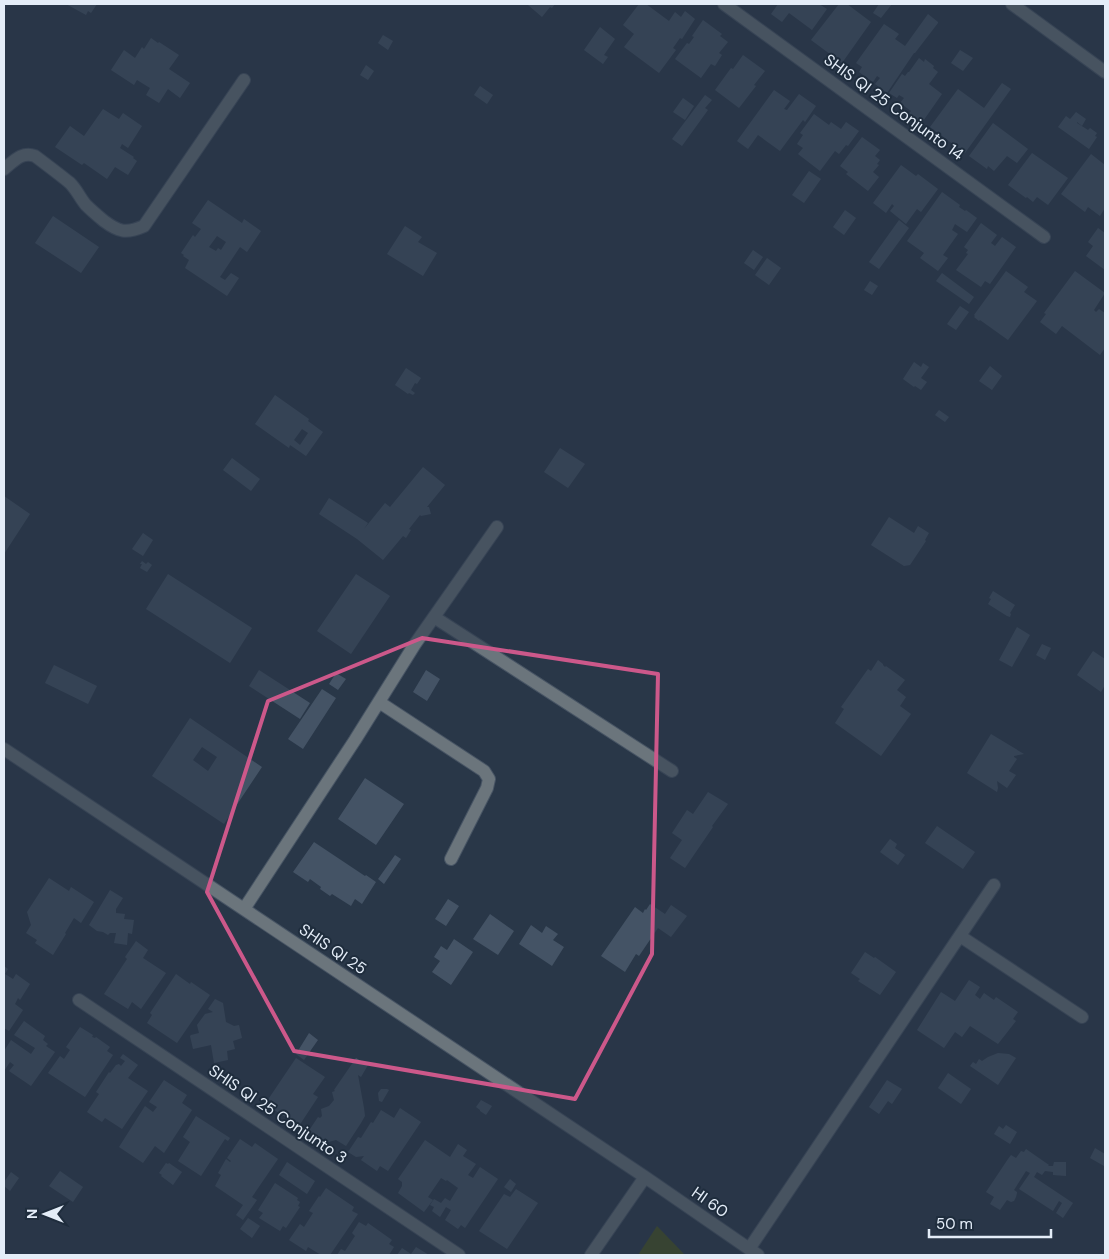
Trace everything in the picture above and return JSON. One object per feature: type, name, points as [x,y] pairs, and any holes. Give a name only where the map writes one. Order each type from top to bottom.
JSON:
[{"type":"street","name":"SHIS QI 25 Conjunto 14","points":[[724,4],[1044,237]]},
{"type":"street","points":[[1012,4],[1105,72]]},
{"type":"street","points":[[4,169],[23,155],[36,156],[77,190],[89,208],[114,228],[123,232],[135,230],[144,226],[244,80]]},
{"type":"street","points":[[244,909],[355,740],[415,644],[497,527]]},
{"type":"street","points":[[434,617],[672,771]]},
{"type":"street","points":[[379,702],[484,771],[489,779],[487,788],[451,859]]},
{"type":"street","name":"SHIS QI 25","points":[[4,749],[645,1177]]},
{"type":"street","points":[[754,1252],[994,885]]},
{"type":"street","points":[[960,936],[1082,1017]]},
{"type":"street","name":"SHIS QI 25 Conjunto 3","points":[[79,1000],[459,1255]]},
{"type":"street","points":[[591,1255],[645,1177]]},
{"type":"street","name":"HI 60","points":[[645,1177],[754,1252]]},
{"type":"highlighted area","points":[[422,638],[658,674],[652,954],[575,1099],[294,1051],[207,892],[268,701]]},
{"type":"green space","points":[[657,1226],[685,1255],[638,1255]]},
{"type":"building","points":[[66,4],[97,4],[91,13],[88,11],[86,15]]},
{"type":"building","points":[[529,4],[555,4],[542,17]]},
{"type":"building","points":[[639,4],[646,4],[669,21],[675,12],[681,17],[685,11],[695,19],[682,39],[680,38],[673,48],[676,50],[659,73],[624,47],[634,34],[623,25]]},
{"type":"building","points":[[778,4],[819,4],[827,9],[812,30],[789,13],[782,22],[771,14]]},
{"type":"building","points":[[839,4],[847,4],[871,22],[842,63],[811,40]]},
{"type":"building","points":[[879,4],[892,4],[881,18],[873,13]]},
{"type":"building","points":[[928,14],[938,23],[914,53],[887,93],[875,84],[880,78],[877,76],[873,82],[859,72],[862,67],[856,63],[884,24],[899,34],[895,39],[905,46]]},
{"type":"building","points":[[703,20],[722,34],[720,36],[728,42],[719,53],[722,55],[715,66],[711,64],[701,78],[675,59],[687,43],[689,44]]},
{"type":"building","points":[[600,27],[615,39],[604,55],[608,57],[603,64],[584,50]]},
{"type":"building","points":[[383,35],[393,41],[388,50],[378,43]]},
{"type":"building","points":[[151,38],[179,55],[169,69],[190,83],[180,98],[168,89],[159,103],[146,95],[150,88],[137,80],[134,85],[111,70],[124,50],[135,58]]},
{"type":"building","points":[[960,50],[973,58],[963,71],[951,63]]},
{"type":"building","points":[[743,55],[765,71],[739,108],[715,90]]},
{"type":"building","points":[[919,58],[924,62],[925,59],[938,72],[929,84],[942,94],[921,124],[908,114],[911,111],[900,103],[904,98],[899,95],[897,98],[889,93],[902,74],[905,76]]},
{"type":"building","points":[[366,65],[374,71],[368,80],[360,75]]},
{"type":"building","points":[[1002,83],[1011,89],[965,153],[930,127],[958,89],[984,108]]},
{"type":"building","points":[[480,86],[493,95],[487,104],[474,95]]},
{"type":"building","points":[[774,90],[790,101],[784,109],[787,110],[799,94],[816,106],[780,151],[758,135],[748,149],[737,141]]},
{"type":"building","points":[[705,95],[712,100],[705,108],[708,110],[682,146],[672,139]]},
{"type":"building","points":[[683,98],[694,106],[685,120],[673,112]]},
{"type":"building","points":[[103,109],[119,119],[123,113],[142,126],[128,148],[122,144],[120,148],[137,161],[128,175],[115,167],[107,179],[84,163],[82,165],[55,147],[70,126],[84,136]]},
{"type":"building","points":[[1076,112],[1086,119],[1082,126],[1077,123],[1088,130],[1090,128],[1097,133],[1095,136],[1097,137],[1089,149],[1058,127],[1066,116],[1070,119]]},
{"type":"building","points":[[814,114],[829,125],[831,122],[841,129],[846,122],[859,131],[848,146],[846,145],[839,154],[835,151],[820,171],[798,154],[803,148],[797,144],[803,135],[800,133]]},
{"type":"building","points":[[993,123],[1028,149],[1017,163],[1007,156],[994,171],[988,166],[987,169],[969,156]]},
{"type":"building","points":[[862,137],[880,150],[875,156],[880,160],[877,164],[879,165],[873,172],[879,177],[868,191],[846,174],[848,172],[840,166]]},
{"type":"building","points":[[1032,153],[1068,178],[1048,205],[1037,197],[1033,202],[1008,185]]},
{"type":"building","points":[[1091,154],[1105,165],[1105,208],[1100,216],[1088,207],[1085,212],[1061,194]]},
{"type":"building","points":[[901,165],[916,176],[918,174],[938,189],[921,212],[917,209],[906,224],[890,211],[894,206],[892,204],[886,213],[873,203]]},
{"type":"building","points":[[809,171],[821,179],[804,203],[792,195]]},
{"type":"building","points":[[942,192],[960,205],[959,207],[977,218],[967,232],[955,224],[952,230],[958,234],[943,255],[948,258],[938,271],[920,258],[924,253],[907,241]]},
{"type":"building","points":[[208,200],[242,223],[244,219],[261,231],[247,252],[240,247],[220,277],[225,280],[231,273],[239,278],[227,296],[185,268],[189,260],[181,253],[193,235],[195,237],[201,229],[192,223]],"holes":[[[217,236],[226,242],[221,250],[218,248],[216,251],[209,247]]]},
{"type":"building","points":[[845,210],[856,218],[844,235],[833,227]]},
{"type":"building","points":[[53,216],[99,247],[81,273],[35,243]]},
{"type":"building","points":[[899,220],[909,228],[879,269],[869,262]]},
{"type":"building","points":[[981,223],[997,235],[991,243],[995,246],[1002,237],[1016,247],[990,284],[985,281],[981,287],[956,270],[968,254],[966,253],[968,250],[964,247]]},
{"type":"building","points":[[405,226],[422,237],[418,242],[437,253],[423,276],[387,254]]},
{"type":"building","points":[[1098,228],[1105,233],[1105,270],[1086,256],[1093,246],[1088,242]]},
{"type":"building","points":[[753,250],[763,257],[754,270],[744,263]]},
{"type":"building","points":[[767,258],[781,268],[769,285],[755,275]]},
{"type":"building","points":[[1006,271],[1028,287],[1024,292],[1037,301],[1008,340],[974,317]]},
{"type":"building","points":[[1075,271],[1105,293],[1094,310],[1096,312],[1099,309],[1105,313],[1105,348],[1100,355],[1062,326],[1056,334],[1040,322],[1046,314],[1044,313]]},
{"type":"building","points":[[942,273],[974,297],[969,304],[936,281]]},
{"type":"building","points":[[870,281],[878,286],[872,295],[864,290]]},
{"type":"building","points":[[960,306],[969,312],[956,330],[947,324]]},
{"type":"building","points":[[914,362],[921,367],[923,363],[929,367],[921,378],[927,382],[921,390],[903,379]]},
{"type":"building","points":[[990,366],[1002,376],[992,390],[979,381]]},
{"type":"building","points":[[406,368],[421,378],[411,390],[415,393],[413,395],[408,394],[395,385]]},
{"type":"building","points":[[275,395],[309,419],[308,421],[323,432],[306,456],[290,445],[289,448],[255,424]],"holes":[[[302,429],[308,433],[300,445],[294,440]]]},
{"type":"building","points":[[939,410],[949,417],[945,422],[935,415]]},
{"type":"building","points":[[560,448],[585,464],[568,488],[544,472]]},
{"type":"building","points":[[232,458],[260,479],[251,491],[223,470]]},
{"type":"building","points":[[423,467],[445,485],[427,507],[429,507],[431,514],[420,515],[409,529],[411,530],[406,538],[403,536],[383,560],[357,539],[319,514],[329,498],[368,523],[364,529],[385,503],[390,507]]},
{"type":"building","points":[[4,496],[30,514],[4,554],[5,525]]},
{"type":"building","points":[[889,517],[914,533],[918,526],[929,533],[926,541],[910,565],[904,566],[871,545]]},
{"type":"building","points":[[143,533],[153,540],[143,556],[132,549]]},
{"type":"building","points":[[142,561],[152,565],[147,572],[140,568]]},
{"type":"building","points":[[168,574],[252,628],[230,663],[146,609]]},
{"type":"building","points":[[356,574],[390,596],[351,654],[317,631]]},
{"type":"building","points":[[993,591],[1015,605],[1010,613],[1010,617],[988,604]]},
{"type":"building","points":[[1017,627],[1030,635],[1012,667],[999,660]]},
{"type":"building","points":[[1042,644],[1051,648],[1045,660],[1036,655]]},
{"type":"building","points":[[1093,651],[1105,659],[1105,685],[1101,692],[1077,675]]},
{"type":"building","points":[[878,660],[905,680],[897,690],[906,697],[900,706],[911,714],[881,756],[835,723],[844,709],[841,707],[868,669],[871,671]]},
{"type":"building","points":[[54,665],[97,686],[88,704],[45,683]]},
{"type":"building","points":[[259,670],[310,703],[300,719],[249,686]]},
{"type":"building","points":[[426,670],[440,679],[427,701],[413,692]]},
{"type":"building","points":[[336,673],[346,679],[338,690],[329,684]]},
{"type":"building","points":[[322,689],[336,698],[303,749],[288,739]]},
{"type":"building","points":[[190,718],[262,767],[224,824],[152,776]],"holes":[[[202,747],[217,757],[208,771],[193,760]]]},
{"type":"building","points":[[991,734],[1024,754],[1014,756],[1017,759],[1009,771],[1016,775],[1007,788],[997,781],[997,792],[967,773]]},
{"type":"building","points":[[365,778],[404,804],[376,845],[338,819]]},
{"type":"building","points":[[708,792],[728,804],[685,868],[670,858],[682,840],[672,833],[687,810],[693,814]]},
{"type":"building","points":[[937,826],[975,852],[963,869],[925,843]]},
{"type":"building","points":[[890,839],[897,844],[895,848],[905,855],[898,865],[880,852]]},
{"type":"building","points":[[314,842],[376,882],[362,904],[355,899],[351,906],[332,894],[330,896],[310,879],[308,882],[293,872]]},
{"type":"building","points":[[395,855],[401,859],[384,884],[378,879]]},
{"type":"building","points":[[49,878],[69,891],[71,887],[94,902],[81,923],[74,918],[53,955],[35,943],[37,940],[26,933],[31,925],[27,912]]},
{"type":"building","points":[[110,890],[123,898],[116,909],[116,913],[125,914],[124,919],[134,920],[132,934],[128,933],[127,945],[114,943],[116,933],[108,935],[97,931],[89,925]]},
{"type":"building","points":[[448,899],[459,906],[446,926],[435,919]]},
{"type":"building","points":[[650,904],[665,914],[671,905],[687,916],[671,937],[658,928],[639,956],[636,954],[625,972],[601,956],[635,907],[643,913]]},
{"type":"building","points":[[490,914],[514,931],[498,955],[473,939]]},
{"type":"building","points":[[531,925],[542,933],[546,926],[558,934],[553,940],[564,947],[552,966],[519,944]]},
{"type":"building","points":[[454,939],[473,952],[451,985],[432,972],[440,961],[434,957],[441,946],[447,950]]},
{"type":"building","points":[[136,941],[148,950],[143,958],[166,973],[141,1009],[132,1002],[128,1009],[104,994],[127,959],[125,957]]},
{"type":"building","points":[[865,952],[896,972],[880,995],[858,981],[860,979],[851,973]]},
{"type":"building","points":[[4,966],[8,969],[5,974],[13,979],[16,974],[30,984],[20,1000],[18,998],[15,1004],[23,1010],[9,1031],[4,1028]]},
{"type":"building","points":[[176,974],[210,995],[177,1043],[147,1023],[152,1015],[150,1013]]},
{"type":"building","points":[[969,980],[980,987],[975,995],[980,999],[984,993],[994,1000],[996,997],[1018,1012],[1013,1019],[1016,1021],[998,1044],[970,1026],[962,1037],[955,1032],[944,1048],[917,1030],[941,992],[955,1001]]},
{"type":"building","points":[[215,999],[223,1003],[226,1022],[234,1026],[239,1025],[242,1038],[233,1041],[235,1049],[227,1051],[228,1060],[214,1063],[211,1045],[193,1049],[190,1036],[199,1033],[197,1025],[205,1014],[213,1012],[208,1009]]},
{"type":"building","points":[[24,1021],[45,1036],[43,1040],[48,1044],[46,1046],[55,1052],[31,1086],[9,1071],[14,1065],[10,1062],[4,1071],[4,1051],[11,1040],[31,1054],[35,1048],[14,1035]]},
{"type":"building","points":[[80,1027],[93,1035],[92,1037],[96,1037],[110,1047],[107,1051],[113,1055],[85,1097],[48,1073],[60,1056],[64,1059],[70,1050],[66,1047]]},
{"type":"building","points":[[309,1033],[318,1040],[304,1060],[296,1054]]},
{"type":"building","points":[[998,1053],[1009,1054],[1016,1058],[998,1085],[970,1066],[973,1062],[976,1064],[979,1059],[982,1061]]},
{"type":"building","points":[[123,1054],[138,1065],[128,1078],[148,1091],[122,1129],[105,1118],[102,1122],[87,1112],[99,1094],[96,1092],[109,1072],[116,1065],[119,1064],[121,1066],[125,1061],[120,1058]]},
{"type":"building","points":[[296,1058],[325,1077],[313,1094],[318,1097],[299,1126],[265,1104]]},
{"type":"building","points":[[356,1058],[368,1065],[361,1077],[358,1075],[365,1116],[346,1146],[336,1140],[321,1144],[319,1138],[308,1132],[318,1117],[322,1116],[321,1109],[329,1106],[334,1100],[332,1092],[335,1091]]},
{"type":"building","points":[[948,1073],[971,1089],[961,1104],[938,1088]]},
{"type":"building","points":[[164,1080],[187,1095],[182,1103],[192,1110],[164,1153],[155,1146],[143,1163],[119,1147],[145,1106],[153,1112],[157,1107],[149,1102]]},
{"type":"building","points":[[887,1080],[902,1089],[892,1104],[888,1101],[879,1114],[869,1107]]},
{"type":"building","points":[[381,1089],[389,1090],[382,1102],[379,1101],[378,1093]]},
{"type":"building","points":[[481,1100],[492,1106],[486,1115],[476,1107]]},
{"type":"building","points":[[400,1108],[421,1122],[388,1171],[380,1166],[377,1171],[361,1160],[364,1156],[356,1157],[348,1152],[358,1137],[361,1138],[371,1122],[373,1123],[381,1110],[394,1118]]},
{"type":"building","points":[[196,1116],[230,1138],[228,1141],[225,1139],[201,1176],[178,1161],[190,1142],[183,1137]]},
{"type":"building","points":[[1006,1125],[1017,1132],[1010,1144],[994,1134],[999,1126],[1003,1129]]},
{"type":"building","points":[[240,1139],[252,1147],[255,1143],[278,1159],[252,1197],[257,1200],[243,1220],[236,1215],[243,1205],[215,1186],[221,1175],[218,1173],[226,1159],[231,1161],[227,1158]]},
{"type":"building","points":[[425,1140],[450,1157],[458,1144],[467,1150],[463,1156],[476,1164],[468,1175],[473,1178],[480,1167],[498,1179],[465,1228],[461,1225],[458,1229],[445,1220],[451,1210],[446,1207],[440,1217],[432,1211],[434,1207],[430,1205],[434,1199],[441,1203],[445,1198],[450,1201],[458,1188],[447,1180],[441,1178],[428,1197],[433,1200],[424,1212],[398,1193],[402,1182],[398,1179]]},
{"type":"building","points":[[1095,1148],[1105,1154],[1104,1166],[1090,1158]]},
{"type":"building","points":[[1026,1149],[1048,1166],[1053,1166],[1054,1162],[1066,1162],[1066,1176],[1053,1175],[1053,1172],[1045,1171],[1042,1175],[1037,1172],[1034,1177],[1073,1203],[1063,1218],[1056,1213],[1062,1203],[1059,1201],[1053,1211],[1019,1189],[1030,1173],[1026,1171],[1014,1190],[1017,1193],[1014,1201],[1007,1200],[1000,1210],[990,1204],[994,1197],[986,1192],[1011,1155],[1016,1158],[1021,1151],[1024,1152]]},
{"type":"building","points":[[287,1162],[315,1181],[307,1194],[279,1175]]},
{"type":"building","points":[[166,1163],[182,1172],[173,1185],[159,1173]]},
{"type":"building","points":[[60,1171],[83,1187],[73,1202],[49,1186]]},
{"type":"building","points":[[11,1172],[19,1178],[10,1191],[4,1186],[4,1182]]},
{"type":"building","points":[[510,1179],[516,1184],[511,1192],[504,1187]]},
{"type":"building","points":[[275,1183],[298,1198],[297,1200],[300,1202],[298,1206],[300,1207],[286,1228],[283,1226],[280,1231],[259,1218],[263,1213],[258,1210]]},
{"type":"building","points":[[326,1188],[354,1207],[352,1211],[358,1214],[330,1255],[321,1255],[308,1247],[306,1251],[289,1240],[300,1224],[304,1227],[313,1213],[309,1211]]},
{"type":"building","points":[[516,1189],[538,1203],[507,1249],[479,1231],[504,1194],[510,1197]]},
{"type":"building","points":[[248,1218],[260,1226],[252,1238],[240,1229]]},
{"type":"building","points":[[359,1222],[366,1226],[368,1223],[392,1240],[389,1244],[394,1247],[389,1255],[337,1255],[341,1249],[345,1251],[355,1236],[352,1233]]},
{"type":"building","points":[[416,1247],[429,1255],[397,1255],[402,1248],[411,1254]]}]
